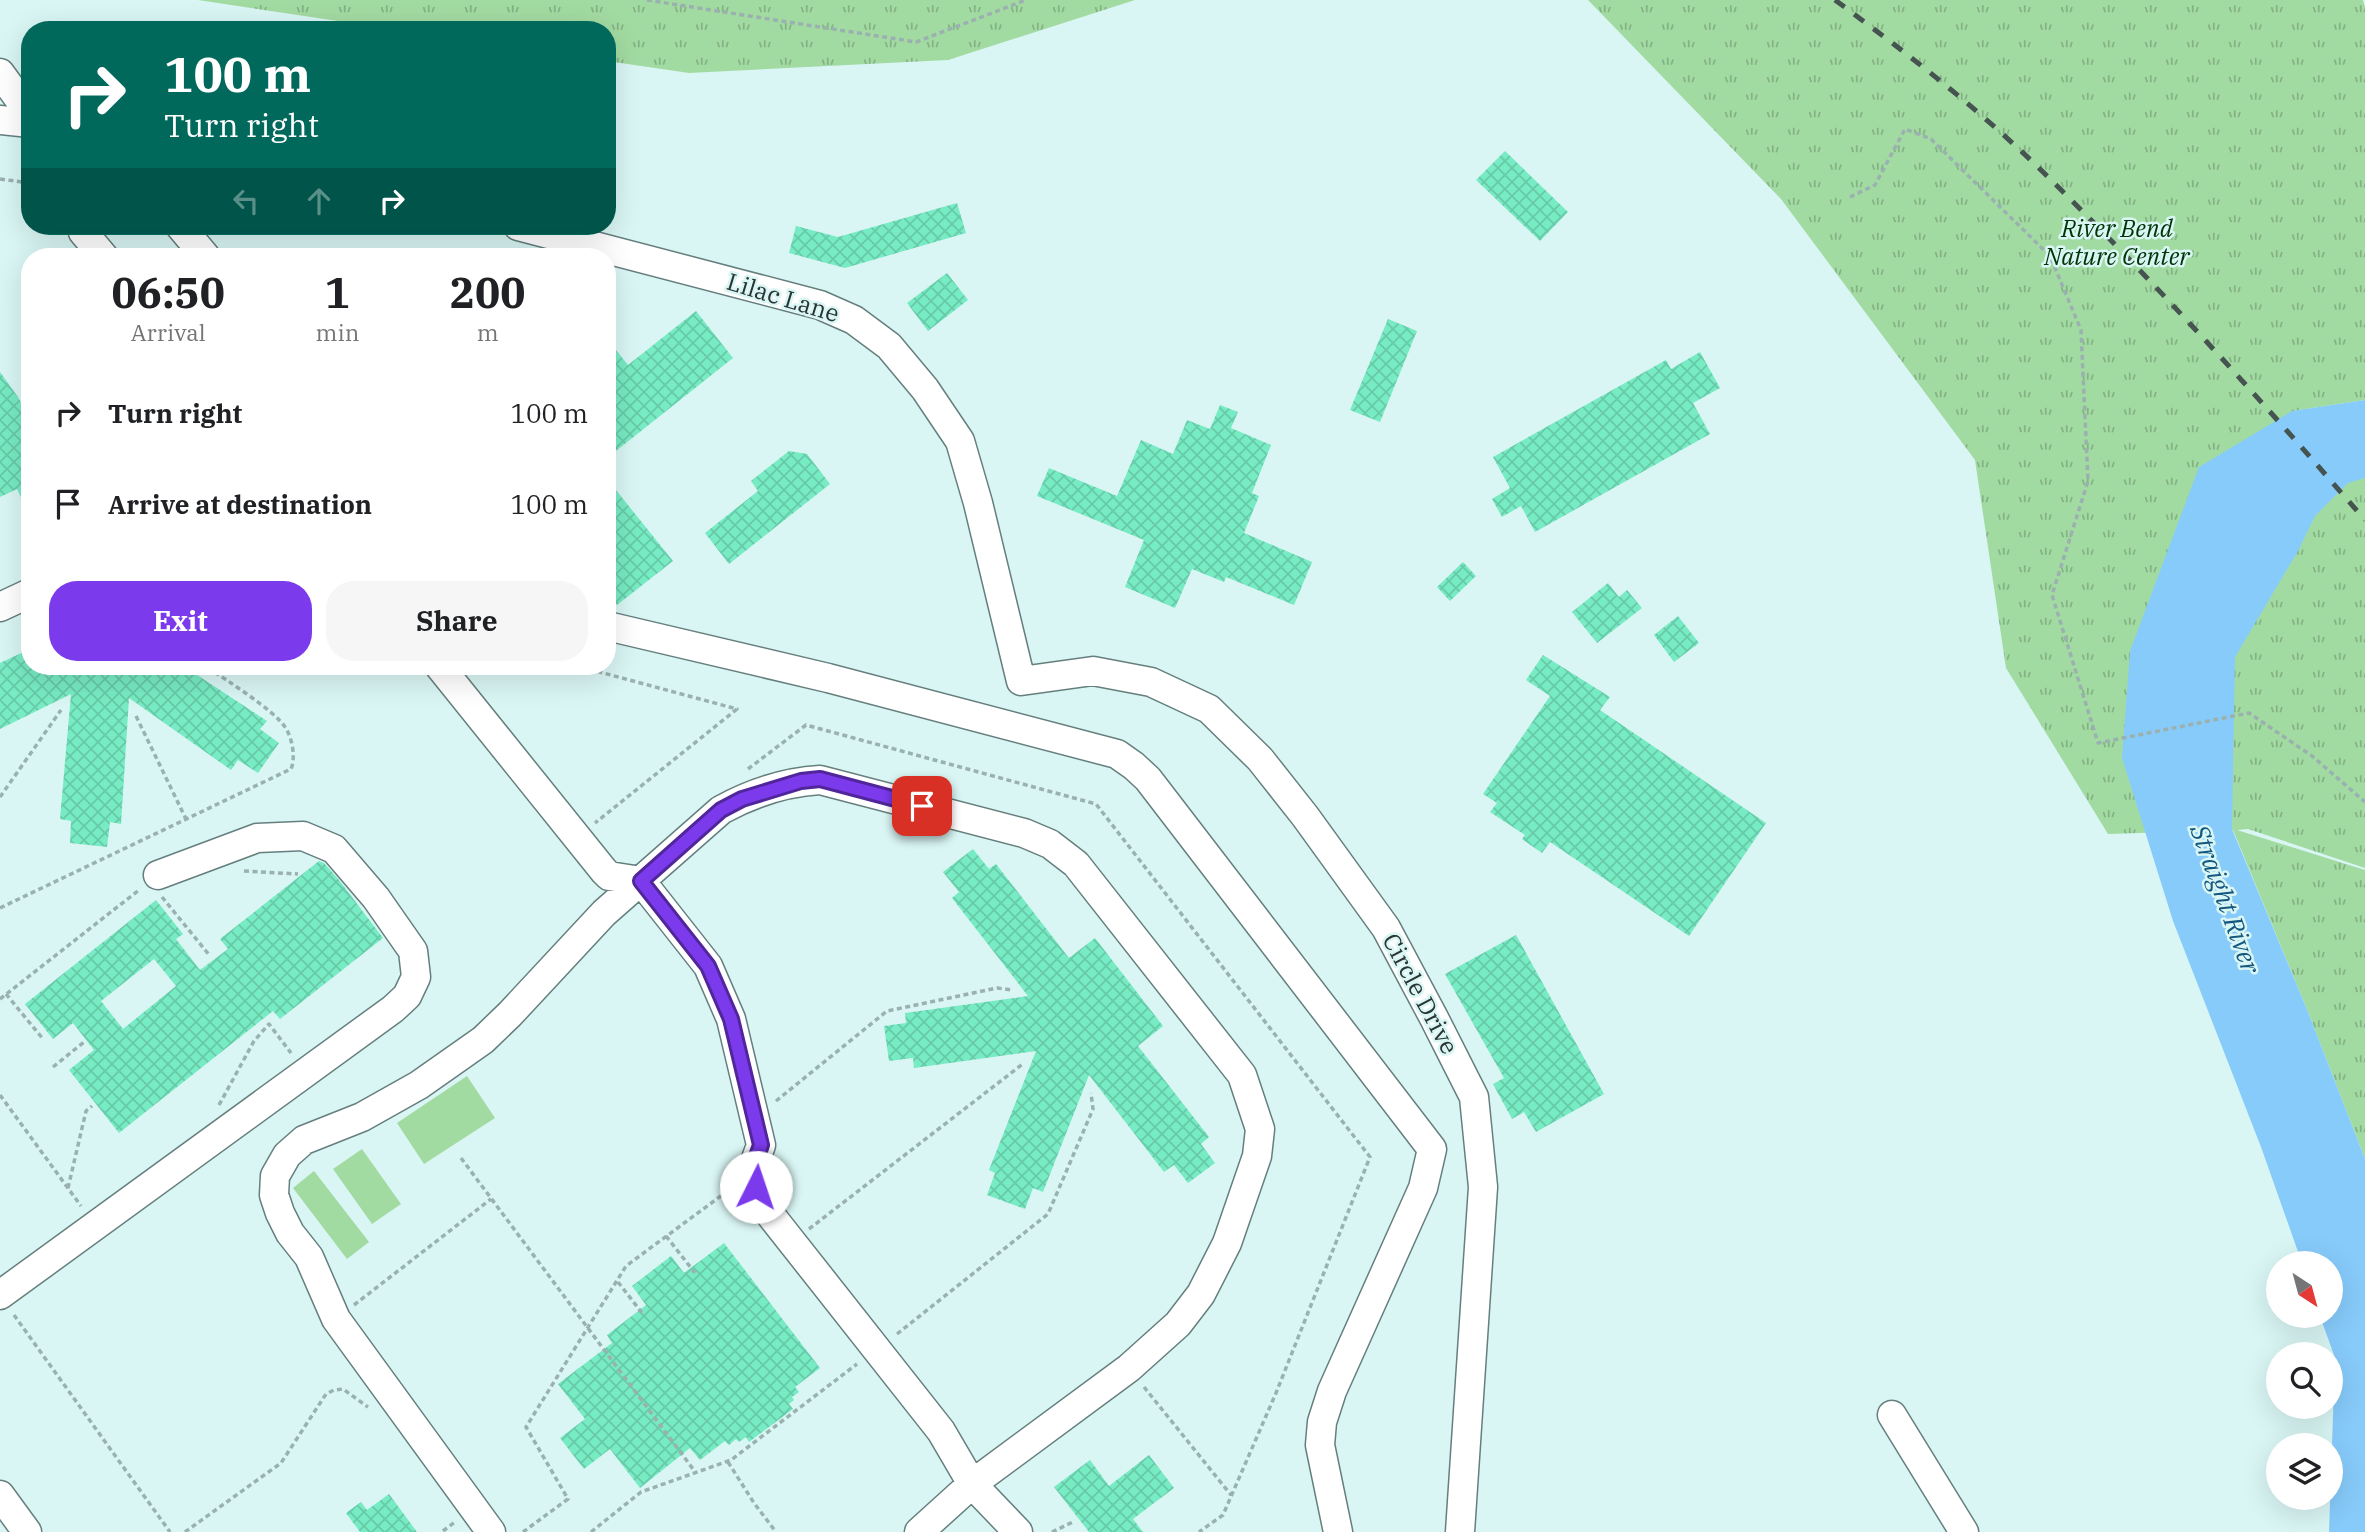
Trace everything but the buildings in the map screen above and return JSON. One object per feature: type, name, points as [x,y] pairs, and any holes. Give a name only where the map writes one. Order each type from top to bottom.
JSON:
[{"type":"street","points":[[0,74],[21,102]]},
{"type":"street","points":[[0,120],[21,122]]},
{"type":"street","name":"Lilac Lane","points":[[552,235],[602,248]]},
{"type":"street","name":"Lilac Lane","points":[[616,252],[820,305],[854,320],[889,346],[925,389],[960,442],[978,503],[1021,681]]},
{"type":"street","points":[[0,607],[21,597]]},
{"type":"street","points":[[616,628],[828,678],[1117,754],[1148,779],[1432,1149],[1423,1188],[1332,1391],[1322,1422],[1320,1445],[1338,1532]]},
{"type":"street","name":"Circle Drive","points":[[1021,681],[1093,671],[1151,682],[1209,709],[1259,759],[1313,827],[1386,928],[1434,1017],[1474,1097],[1483,1187],[1460,1532]]},
{"type":"street","points":[[446,675],[609,876],[641,881],[687,938],[712,975],[731,1019],[755,1117],[761,1145],[751,1173],[769,1213],[941,1430],[972,1484],[1018,1532]]},
{"type":"street","points":[[491,1532],[336,1319],[309,1257],[290,1233],[279,1213],[274,1195],[275,1176],[287,1155],[304,1140],[362,1117],[419,1085],[483,1040],[604,912],[721,810],[770,789],[820,779],[1024,833],[1050,844],[1076,864],[1242,1075],[1260,1129],[1257,1156],[1249,1185],[1227,1243],[1201,1294],[1178,1324],[1129,1368],[972,1484],[919,1532]]},
{"type":"street","points":[[4,1301],[95,1226],[393,1009],[407,996],[416,977],[412,951],[376,898],[334,849],[303,836],[257,838],[165,882]]},
{"type":"street","points":[[1892,1415],[1964,1532]]},
{"type":"street","points":[[0,1494],[27,1532]]},
{"type":"path","points":[[647,0],[916,42],[1026,0]]},
{"type":"path","points":[[1850,197],[1875,186],[1905,129],[1931,138],[2050,256],[2081,330],[2088,481],[2052,595],[2098,743],[2249,713],[2312,756],[2365,802]]},
{"type":"path","points":[[0,179],[21,182]]},
{"type":"path","points":[[0,908],[291,769],[294,762],[290,735],[280,720],[218,675]]},
{"type":"path","points":[[577,837],[737,709],[611,675]]},
{"type":"path","points":[[0,797],[61,710]]},
{"type":"path","points":[[136,716],[186,819]]},
{"type":"path","points":[[741,775],[806,725],[1096,804],[1370,1157],[1276,1393],[1223,1515],[1199,1532]]},
{"type":"path","points":[[242,871],[298,874]]},
{"type":"path","points":[[165,882],[162,897],[210,956]]},
{"type":"path","points":[[0,999],[165,882]]},
{"type":"path","points":[[755,1117],[887,1011],[997,988],[1012,990]]},
{"type":"path","points":[[6,994],[43,1039]]},
{"type":"path","points":[[216,1110],[254,1041],[269,1024],[306,1073]]},
{"type":"path","points":[[53,1067],[84,1042]]},
{"type":"path","points":[[792,1242],[1024,1063]]},
{"type":"path","points":[[591,1532],[641,1493],[728,1462],[1048,1214],[1093,1109],[1091,1093]]},
{"type":"path","points":[[0,1095],[95,1226]]},
{"type":"path","points":[[68,1188],[86,1111],[92,1106]]},
{"type":"path","points":[[461,1158],[696,1473]]},
{"type":"path","points":[[523,1532],[568,1500],[526,1427],[626,1266],[751,1173]]},
{"type":"path","points":[[336,1319],[491,1199]]},
{"type":"path","points":[[666,1236],[695,1273]]},
{"type":"path","points":[[617,1281],[642,1313]]},
{"type":"path","points":[[4,1301],[170,1532]]},
{"type":"path","points":[[1129,1368],[1231,1494]]},
{"type":"path","points":[[185,1532],[281,1463],[326,1394],[343,1389],[371,1409]]},
{"type":"path","points":[[728,1462],[776,1532]]},
{"type":"path","points":[[1052,1532],[1075,1521]]},
{"type":"green space","points":[[198,0],[1135,0],[948,60],[689,73],[616,62],[616,21],[338,21]]},
{"type":"green space","name":"River Bend Nature Center","points":[[1588,0],[2363,0],[2365,400],[2293,411],[2365,475],[2365,868],[2248,829],[2237,830],[2365,870],[2365,1159],[2233,830],[2108,834],[2006,668],[1975,460],[1781,199]]},
{"type":"green space","points":[[467,1076],[495,1118],[424,1164],[397,1123]]},
{"type":"green space","points":[[362,1149],[401,1204],[372,1224],[333,1169]]},
{"type":"green space","points":[[314,1171],[369,1242],[347,1259],[293,1188]]},
{"type":"water","name":"Straight River","points":[[2365,400],[2365,478],[2348,483],[2315,516],[2298,551],[2235,657],[2232,829],[2365,1159],[2365,1532],[2329,1532],[2330,1510],[2343,1510],[2343,1433],[2332,1433],[2333,1419],[2343,1419],[2343,1342],[2329,1342],[2324,1328],[2343,1328],[2343,1251],[2298,1251],[2261,1147],[2173,921],[2122,758],[2130,651],[2199,467],[2292,411]]},
{"type":"railway","points":[[1835,0],[1942,83],[2044,173],[2208,343],[2365,520]]},
{"type":"route","points":[[756,1187],[751,1173],[761,1145],[731,1019],[708,966],[641,881],[721,810],[770,789],[820,779],[922,806]]}]
